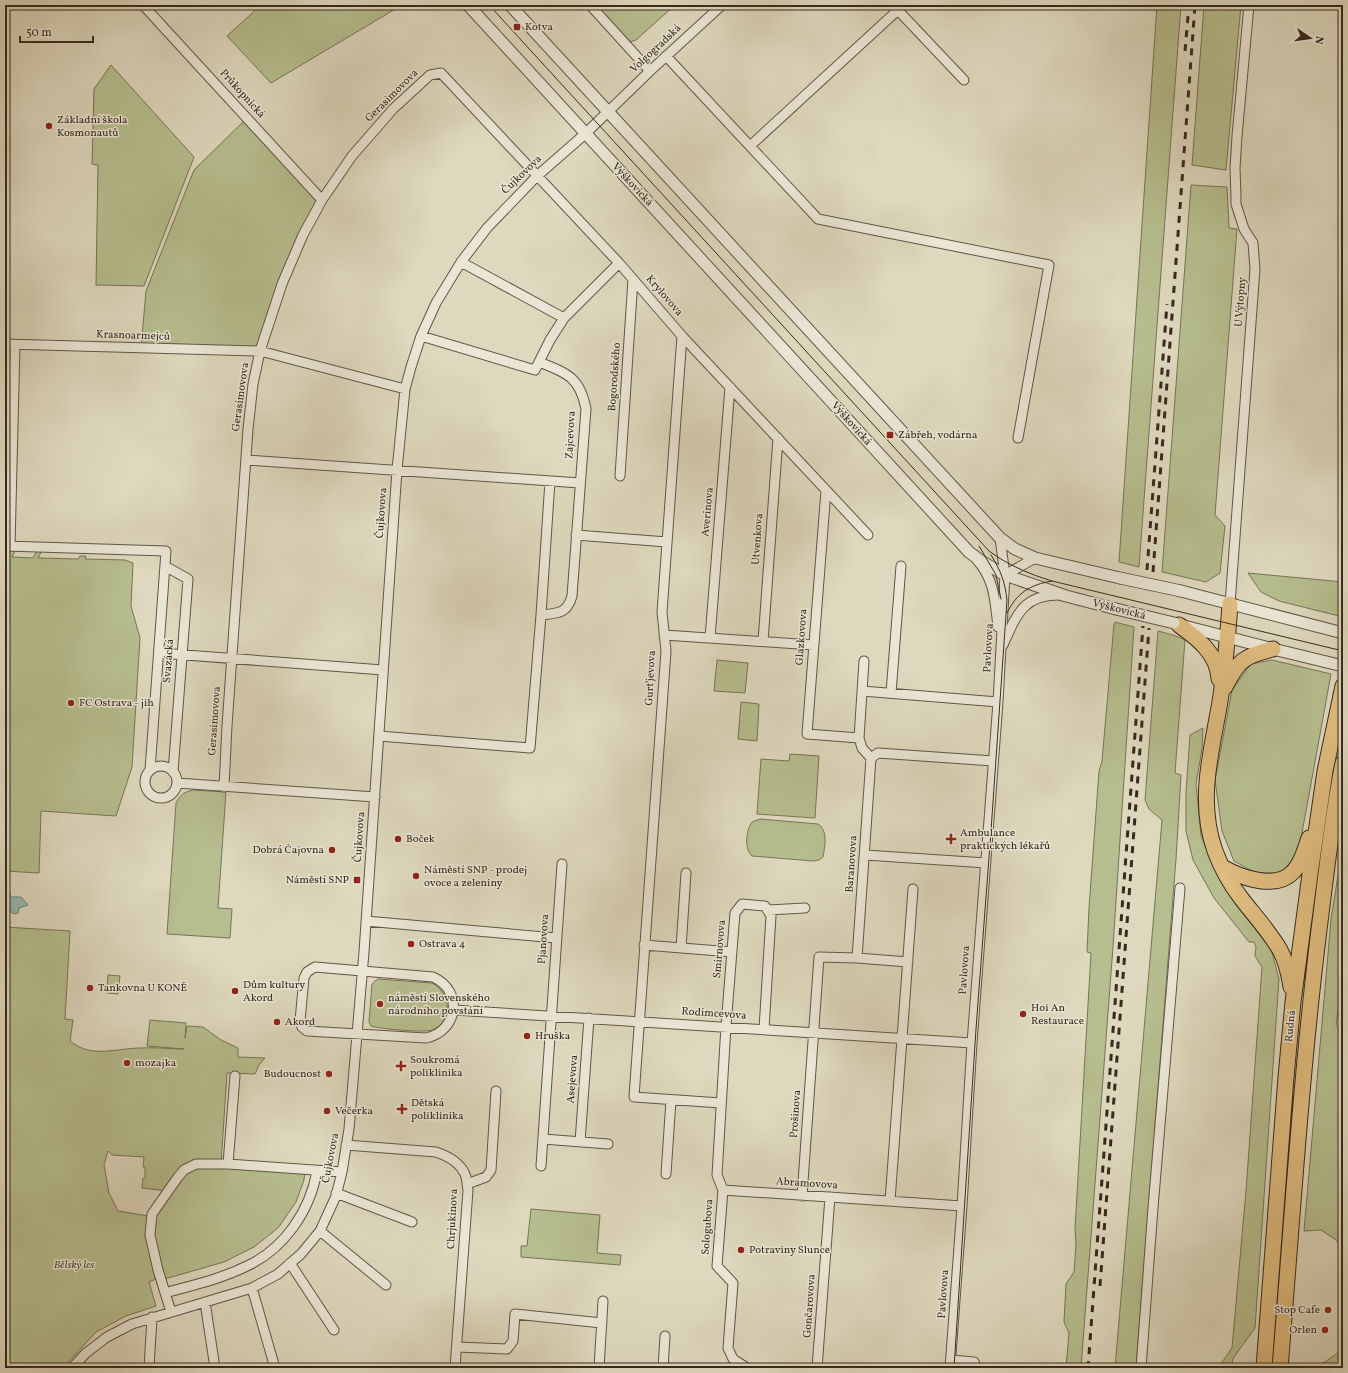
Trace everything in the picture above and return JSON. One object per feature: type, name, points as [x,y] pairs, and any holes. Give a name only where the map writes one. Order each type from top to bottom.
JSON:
[{"type":"highway","points":[[1230,604],[1220,695],[1206,778],[1209,821],[1213,843],[1224,868],[1240,897],[1272,937],[1280,950],[1288,971],[1293,1002]]},
{"type":"highway","points":[[1176,624],[1199,639],[1215,660],[1219,673],[1220,695]]},
{"type":"highway","points":[[1220,695],[1232,673],[1241,661],[1259,652],[1273,649]]},
{"type":"highway","name":"Rudná","points":[[1264,1368],[1293,1002],[1325,771],[1343,686]]},
{"type":"highway","name":"Rudná","points":[[1280,1368],[1312,982],[1325,876],[1343,763]]},
{"type":"highway","points":[[1224,868],[1238,876],[1252,880],[1274,880],[1288,876],[1294,871],[1301,860],[1320,809]]},
{"type":"street","name":"Průkopnická","points":[[143,5],[322,200]]},
{"type":"street","name":"Výškovická","points":[[468,5],[969,552],[1005,575],[1066,596],[1116,610],[1343,666]]},
{"type":"street","points":[[510,5],[1000,538],[1015,549],[1035,558],[1180,591],[1343,633]]},
{"type":"street","points":[[590,5],[650,71]]},
{"type":"street","name":"Volgogradská","points":[[608,113],[650,71],[722,5]]},
{"type":"street","name":"U Výtopny","points":[[1230,604],[1255,269],[1253,243],[1244,229],[1236,204],[1237,136],[1248,5]]},
{"type":"street","points":[[750,146],[851,54],[895,8],[964,80]]},
{"type":"street","points":[[666,56],[818,219],[1049,265],[1018,438]]},
{"type":"street","name":"Gerasimovova","points":[[224,787],[246,460],[253,384],[260,351],[282,284],[303,235],[322,200],[352,156],[393,109],[430,75],[441,74]]},
{"type":"street","name":"Krylovova","points":[[441,74],[619,263],[682,336],[868,535]]},
{"type":"street","name":"Čujkovova","points":[[72,1368],[86,1353],[107,1337],[132,1324],[252,1288],[278,1274],[301,1254],[320,1231],[336,1193],[342,1172],[349,1129],[366,921],[397,470],[405,388],[421,336],[436,303],[461,262],[487,228],[537,176],[608,113]]},
{"type":"street","points":[[461,262],[564,318]]},
{"type":"street","points":[[421,336],[537,366],[550,340],[564,318],[619,263]]},
{"type":"street","name":"Bogorodského","points":[[620,476],[634,280]]},
{"type":"street","name":"Gurťjevova","points":[[671,1100],[634,1097],[666,651],[662,612],[682,336]]},
{"type":"street","name":"Krasnoarmejců","points":[[5,344],[260,351],[405,388]]},
{"type":"street","name":"Svazácká","points":[[15,345],[7,546],[166,551],[150,770]]},
{"type":"street","name":"Zajcevova","points":[[537,366],[563,371],[576,382],[583,394],[586,409],[572,596],[569,605],[561,612],[541,615]]},
{"type":"street","name":"Averinova","points":[[710,638],[730,388]]},
{"type":"street","name":"Utvenkova","points":[[763,641],[778,438]]},
{"type":"street","points":[[246,460],[580,483]]},
{"type":"street","points":[[379,736],[530,748],[550,481]]},
{"type":"street","name":"Glazkovova","points":[[826,490],[807,734],[859,738]]},
{"type":"street","points":[[576,535],[667,542]]},
{"type":"street","name":"Pavlovova","points":[[951,1364],[972,1043],[998,702],[1005,575],[1000,538]]},
{"type":"street","points":[[969,552],[983,567],[994,593],[1001,650]]},
{"type":"street","points":[[1005,575],[1035,558]]},
{"type":"street","name":"Svazácká","points":[[165,566],[188,579],[173,772]]},
{"type":"street","points":[[891,693],[900,566]]},
{"type":"street","points":[[1001,650],[1015,617],[1022,608],[1033,600],[1050,595],[1066,596]]},
{"type":"street","points":[[664,635],[813,645]]},
{"type":"street","points":[[159,653],[383,670]]},
{"type":"street","points":[[864,661],[859,738],[862,748],[872,758],[878,753],[993,761]]},
{"type":"street","points":[[862,691],[998,702]]},
{"type":"street","name":"Baranovova","points":[[857,958],[872,758]]},
{"type":"street","points":[[162,766],[173,772],[177,783],[174,791],[168,796],[160,798],[147,790],[145,782],[150,770],[162,766]]},
{"type":"street","name":"Čujkovova","points":[[177,783],[375,797]]},
{"type":"street","points":[[864,855],[986,863]]},
{"type":"street","name":"Pjanovova","points":[[551,1016],[562,864]]},
{"type":"street","points":[[681,948],[686,873]]},
{"type":"street","points":[[1141,1368],[1153,1204],[1177,940],[1180,888]]},
{"type":"street","points":[[890,1201],[913,889]]},
{"type":"street","name":"Smirnovova","points":[[726,1026],[735,913],[742,904],[765,906],[768,910],[806,908]]},
{"type":"street","points":[[764,1029],[772,916],[768,910]]},
{"type":"street","points":[[366,921],[556,938]]},
{"type":"street","points":[[644,945],[732,952]]},
{"type":"street","points":[[814,1033],[819,957],[908,962]]},
{"type":"street","points":[[315,968],[433,977],[445,985],[454,1004],[454,1010],[445,1028],[431,1037],[426,1038],[308,1031],[303,1029],[300,1021],[303,981],[307,972],[315,968]]},
{"type":"street","name":"Rodimcevova","points":[[454,1010],[726,1026],[972,1043]]},
{"type":"street","points":[[541,1166],[551,1016]]},
{"type":"street","name":"Asejevova","points":[[580,1142],[589,1018]]},
{"type":"street","name":"Sologubova","points":[[726,1026],[717,1175],[723,1190],[718,1266],[733,1282],[728,1348],[733,1359],[747,1368]]},
{"type":"street","name":"Prošinova","points":[[802,1196],[814,1033]]},
{"type":"street","points":[[228,1164],[235,1076]]},
{"type":"street","points":[[467,1184],[486,1177],[490,1170],[496,1091]]},
{"type":"street","points":[[666,1174],[671,1100],[721,1103]]},
{"type":"street","points":[[543,1139],[608,1144]]},
{"type":"street","name":"Chrjukinova","points":[[346,1145],[436,1152],[446,1156],[457,1164],[466,1176],[468,1190],[455,1368]]},
{"type":"street","name":"Čujkovova","points":[[171,1312],[158,1270],[150,1235],[152,1214],[184,1170],[196,1164],[228,1164],[342,1172]]},
{"type":"street","points":[[165,1293],[214,1280],[248,1266],[273,1249],[294,1228],[308,1204],[315,1183],[317,1171]]},
{"type":"street","name":"Abramovova","points":[[723,1190],[962,1206]]},
{"type":"street","points":[[336,1193],[412,1222]]},
{"type":"street","name":"Gončarovova","points":[[817,1368],[830,1198]]},
{"type":"street","points":[[320,1231],[386,1285]]},
{"type":"street","points":[[290,1263],[334,1330]]},
{"type":"street","points":[[252,1288],[275,1368]]},
{"type":"street","points":[[599,1368],[603,1301]]},
{"type":"street","points":[[205,1302],[215,1368]]},
{"type":"street","points":[[457,1347],[507,1349],[513,1341],[514,1314],[602,1323]]},
{"type":"street","points":[[149,1368],[152,1317]]},
{"type":"street","points":[[663,1368],[666,1336]]},
{"type":"street","points":[[951,1364],[974,1362],[976,1368]]},
{"type":"green space","points":[[261,5],[402,5],[271,83],[227,36]]},
{"type":"green space","points":[[596,5],[675,5],[636,40],[630,42]]},
{"type":"green space","points":[[1157,5],[1181,5],[1139,567],[1119,562]]},
{"type":"green space","points":[[1204,5],[1241,5],[1226,170],[1192,165]]},
{"type":"green space","points":[[111,65],[194,157],[144,286],[96,285],[98,165],[92,164],[94,89]]},
{"type":"green space","points":[[247,118],[322,200],[303,235],[260,351],[141,348],[146,291],[194,170]]},
{"type":"green space","points":[[1191,185],[1227,187],[1229,228],[1237,229],[1215,515],[1225,526],[1220,573],[1206,582],[1162,572]]},
{"type":"green space","name":"FC Ostrava - jih","points":[[9,550],[15,551],[12,557],[33,558],[37,551],[42,551],[38,558],[78,559],[80,556],[86,556],[85,559],[125,560],[133,563],[131,606],[140,638],[132,767],[116,816],[41,811],[39,873],[5,871],[5,554]]},
{"type":"green space","points":[[1248,573],[1343,582],[1343,617],[1279,601],[1261,592]]},
{"type":"green space","points":[[1115,622],[1134,627],[1113,947],[1081,1368],[1066,1368],[1069,1333],[1064,1322],[1066,1284],[1074,1272],[1076,1244],[1075,1229],[1091,953],[1087,952],[1089,908],[1099,771],[1102,761]]},
{"type":"green space","points":[[1158,631],[1185,640],[1175,773],[1181,775],[1176,859],[1136,1368],[1115,1368],[1162,820],[1149,809],[1145,800]]},
{"type":"green space","points":[[717,660],[748,663],[745,693],[714,691]]},
{"type":"green space","points":[[1272,660],[1331,674],[1298,855],[1280,873],[1256,873],[1234,861],[1222,831],[1215,780],[1232,690],[1251,664]]},
{"type":"green space","points":[[741,702],[759,704],[757,741],[738,739]]},
{"type":"green space","points":[[1203,728],[1202,749],[1196,784],[1201,836],[1213,864],[1237,906],[1271,949],[1279,979],[1255,1328],[1234,1357],[1230,1368],[1218,1368],[1232,1348],[1246,1191],[1262,967],[1255,956],[1256,947],[1254,942],[1249,942],[1214,898],[1193,860],[1186,831],[1186,792],[1190,735]]},
{"type":"green space","points":[[790,754],[819,756],[815,818],[757,814],[761,759],[789,761]]},
{"type":"green space","points":[[193,790],[226,792],[218,908],[232,909],[230,938],[167,934],[176,803],[183,794]]},
{"type":"green space","points":[[760,819],[818,824],[825,834],[823,857],[819,860],[813,861],[752,856],[748,849],[747,834],[752,822]]},
{"type":"green space","points":[[1343,844],[1343,974],[1336,1025],[1343,1032],[1343,1249],[1336,1240],[1321,1230],[1304,1231],[1331,919]]},
{"type":"green space","name":"Bělský les","points":[[5,927],[70,931],[65,1019],[73,1020],[70,1041],[78,1046],[87,1050],[96,1051],[132,1048],[184,1049],[147,1046],[150,1020],[186,1023],[185,1038],[187,1026],[203,1027],[221,1040],[238,1048],[238,1057],[265,1058],[259,1065],[255,1074],[227,1073],[221,1164],[305,1170],[304,1180],[296,1202],[278,1228],[254,1247],[224,1262],[161,1280],[158,1270],[152,1214],[168,1191],[142,1188],[143,1178],[145,1178],[145,1167],[143,1167],[144,1157],[112,1155],[108,1151],[104,1165],[109,1193],[118,1211],[149,1216],[158,1278],[149,1282],[156,1306],[126,1316],[96,1332],[63,1368],[5,1366]]},
{"type":"green space","points":[[108,975],[120,976],[118,994],[107,993]]},
{"type":"green space","points":[[378,979],[432,983],[438,987],[446,999],[447,1013],[444,1020],[433,1030],[428,1031],[402,1030],[371,1026],[369,1022],[372,984]]},
{"type":"green space","points":[[531,1209],[600,1215],[597,1253],[621,1255],[620,1265],[521,1257],[521,1246],[527,1246]]},
{"type":"green space","points":[[1343,1349],[1343,1368],[1316,1368],[1342,1350]]},
{"type":"water","points":[[8,888],[11,897],[21,897],[28,905],[19,908],[18,913],[16,914],[12,913],[10,909],[5,909],[5,889]]},
{"type":"tram line","points":[[489,5],[989,551],[1019,569],[1052,581],[1343,651]]},
{"type":"tram line","points":[[979,546],[996,575],[1001,599]]},
{"type":"tram line","points":[[954,1368],[976,1029],[1007,600],[1002,577],[991,555]]},
{"type":"tram line","points":[[1007,613],[1015,600],[1025,591],[1037,585],[1052,581]]},
{"type":"railway","points":[[1185,51],[1189,5]]},
{"type":"railway","points":[[1153,572],[1195,5]]},
{"type":"railway","points":[[1147,570],[1167,304]]},
{"type":"railway","points":[[1088,1368],[1143,626]]},
{"type":"railway","points":[[1100,1286],[1149,628]]},
{"type":"place","name":"Kotva","points":[[517,27]]},
{"type":"place","name":"Základní škola Kosmonautů","points":[[49,126]]},
{"type":"place","name":"Zábřeh, vodárna","points":[[890,435]]},
{"type":"place","name":"FC Ostrava - jih","points":[[71,703]]},
{"type":"place","name":"Boček","points":[[398,839]]},
{"type":"place","name":"Ambulance praktických lékařů","points":[[951,839]]},
{"type":"place","name":"Dobrá Čajovna","points":[[332,850]]},
{"type":"place","name":"Náměstí SNP - prodej ovoce a zeleniny","points":[[416,876]]},
{"type":"place","name":"Náměstí SNP","points":[[357,880]]},
{"type":"place","name":"Ostrava 4","points":[[411,944]]},
{"type":"place","name":"Tankovna U KONĚ","points":[[90,988]]},
{"type":"place","name":"Dům kultury Akord","points":[[235,991]]},
{"type":"place","name":"náměstí Slovenského národního povstání","points":[[380,1004]]},
{"type":"place","name":"Hoi An Restaurace","points":[[1023,1014]]},
{"type":"place","name":"Akord","points":[[277,1022]]},
{"type":"place","name":"Hruška","points":[[527,1036]]},
{"type":"place","name":"mozajka","points":[[127,1063]]},
{"type":"place","name":"Soukromá poliklinika","points":[[401,1066]]},
{"type":"place","name":"Budoucnost","points":[[329,1074]]},
{"type":"place","name":"Dětská poliklinika","points":[[402,1109]]},
{"type":"place","name":"Večerka","points":[[327,1111]]},
{"type":"place","name":"Potraviny Slunce","points":[[741,1250]]},
{"type":"place","name":"Stop Cafe","points":[[1328,1310]]},
{"type":"place","name":"Orlen","points":[[1325,1330]]}]
